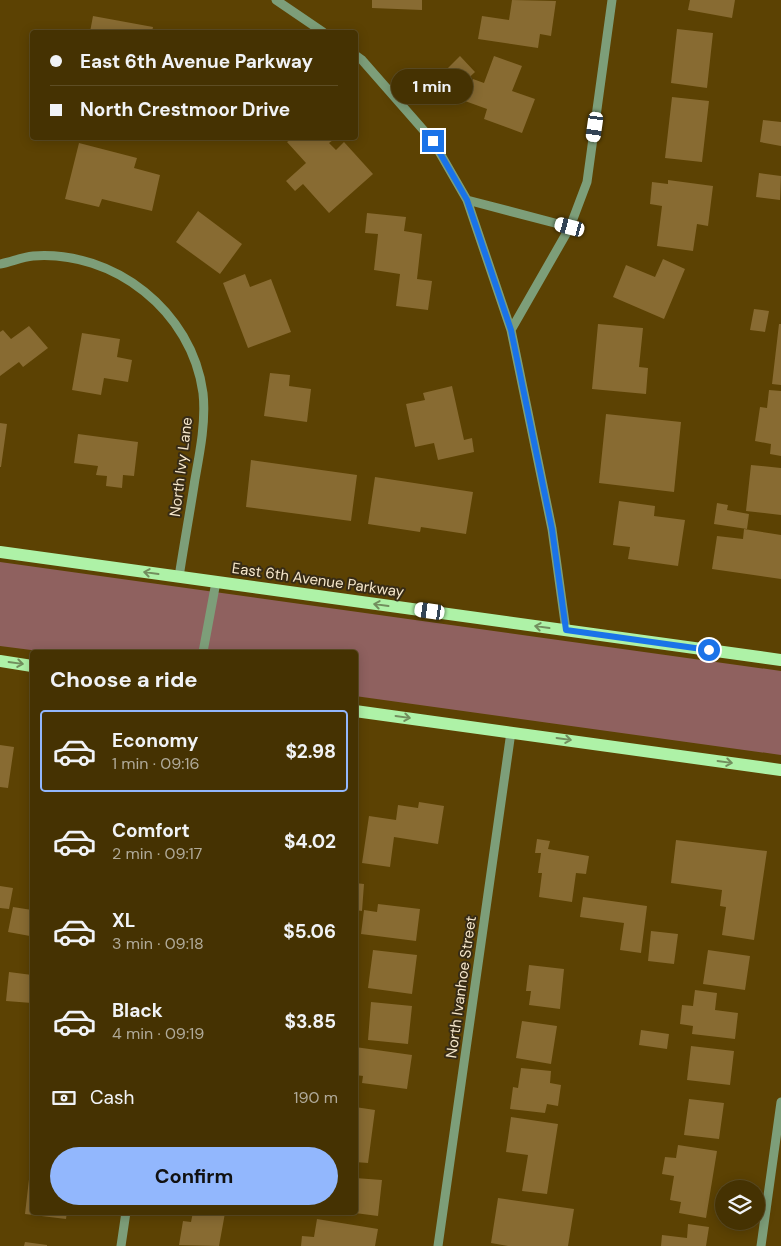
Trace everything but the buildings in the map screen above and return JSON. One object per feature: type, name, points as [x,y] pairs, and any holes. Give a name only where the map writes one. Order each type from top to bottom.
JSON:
[{"type":"main road","name":"East 6th Avenue Parkway","points":[[0,552],[781,660]]},
{"type":"main road","points":[[0,661],[30,666]]},
{"type":"main road","points":[[358,711],[781,770]]},
{"type":"street","points":[[276,0],[319,30]]},
{"type":"street","points":[[511,330],[570,227],[587,182],[612,0]]},
{"type":"street","points":[[358,57],[433,141],[467,200],[511,330],[552,529],[566,630]]},
{"type":"street","points":[[467,200],[570,227]]},
{"type":"street","name":"North Ivy Lane","points":[[0,264],[33,256],[100,264],[144,289],[173,320],[193,356],[203,393],[202,439],[179,577]]},
{"type":"street","points":[[203,650],[216,582]]},
{"type":"street","name":"North Ivanhoe Street","points":[[438,1246],[511,732]]},
{"type":"street","points":[[761,1246],[781,1102]]},
{"type":"street","points":[[121,1246],[126,1215]]},
{"type":"shaded area","points":[[0,562],[781,671],[781,755],[358,696],[358,650],[31,650],[0,646]]},
{"type":"route","points":[[433,141],[467,200],[511,330],[552,529],[566,630],[709,650]]}]
